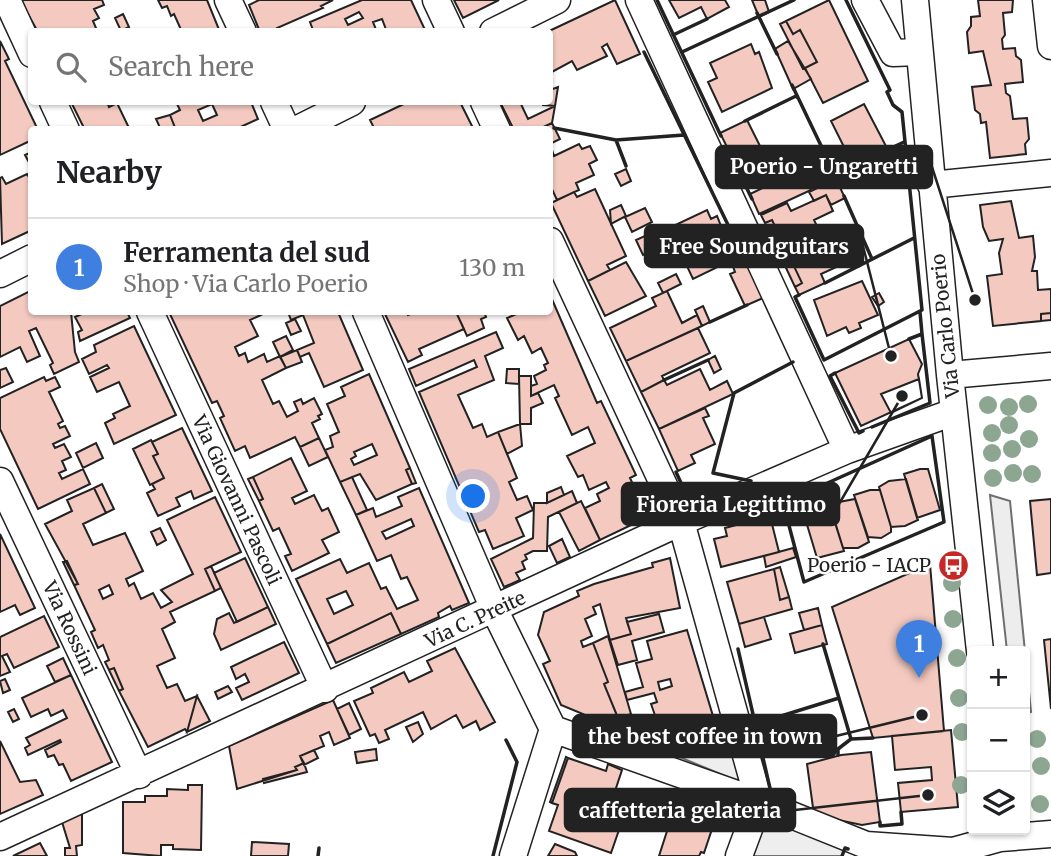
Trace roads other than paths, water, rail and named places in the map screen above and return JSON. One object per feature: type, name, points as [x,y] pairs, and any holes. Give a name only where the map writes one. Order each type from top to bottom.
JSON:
[{"type":"street","points":[[7,0],[28,45]]},
{"type":"street","points":[[228,0],[241,28]]},
{"type":"street","points":[[436,0],[449,28]]},
{"type":"street","points":[[501,28],[557,0]]},
{"type":"street","points":[[639,0],[847,450]]},
{"type":"street","points":[[865,0],[892,53],[919,52]]},
{"type":"street","name":"Via Carlo Poerio","points":[[915,0],[931,186],[979,646]]},
{"type":"street","points":[[1046,0],[1051,46]]},
{"type":"street","points":[[54,105],[64,126]]},
{"type":"street","points":[[275,105],[285,126]]},
{"type":"street","points":[[304,126],[346,105]]},
{"type":"street","points":[[485,105],[495,126]]},
{"type":"street","points":[[931,186],[1051,173]]},
{"type":"street","points":[[553,247],[681,522],[758,802],[738,856]]},
{"type":"street","points":[[0,274],[28,260]]},
{"type":"street","name":"Via Giovanni Pascoli","points":[[151,315],[324,689]]},
{"type":"street","points":[[367,315],[494,609],[553,729],[513,856]]},
{"type":"street","points":[[950,375],[1051,366]]},
{"type":"street","name":"Via C. Preite","points":[[0,837],[681,522],[847,450],[954,412]]},
{"type":"street","name":"Via Rossini","points":[[0,481],[139,775]]},
{"type":"street","points":[[553,729],[758,802],[866,845],[953,854],[997,835]]},
{"type":"street","points":[[1030,834],[1051,834]]},
{"type":"place","name":"Poerio - Ungaretti","points":[[975,300]]},
{"type":"place","name":"Free Soundguitars","points":[[891,356]]},
{"type":"place","name":"Fioreria Legittimo","points":[[902,396]]},
{"type":"place","name":"Poerio - IACP","points":[[954,565]]},
{"type":"place","name":"Ferramenta del sud","points":[[919,678]]},
{"type":"place","name":"the best coffee in town","points":[[922,715]]},
{"type":"place","name":"caffetteria gelateria","points":[[928,795]]}]
